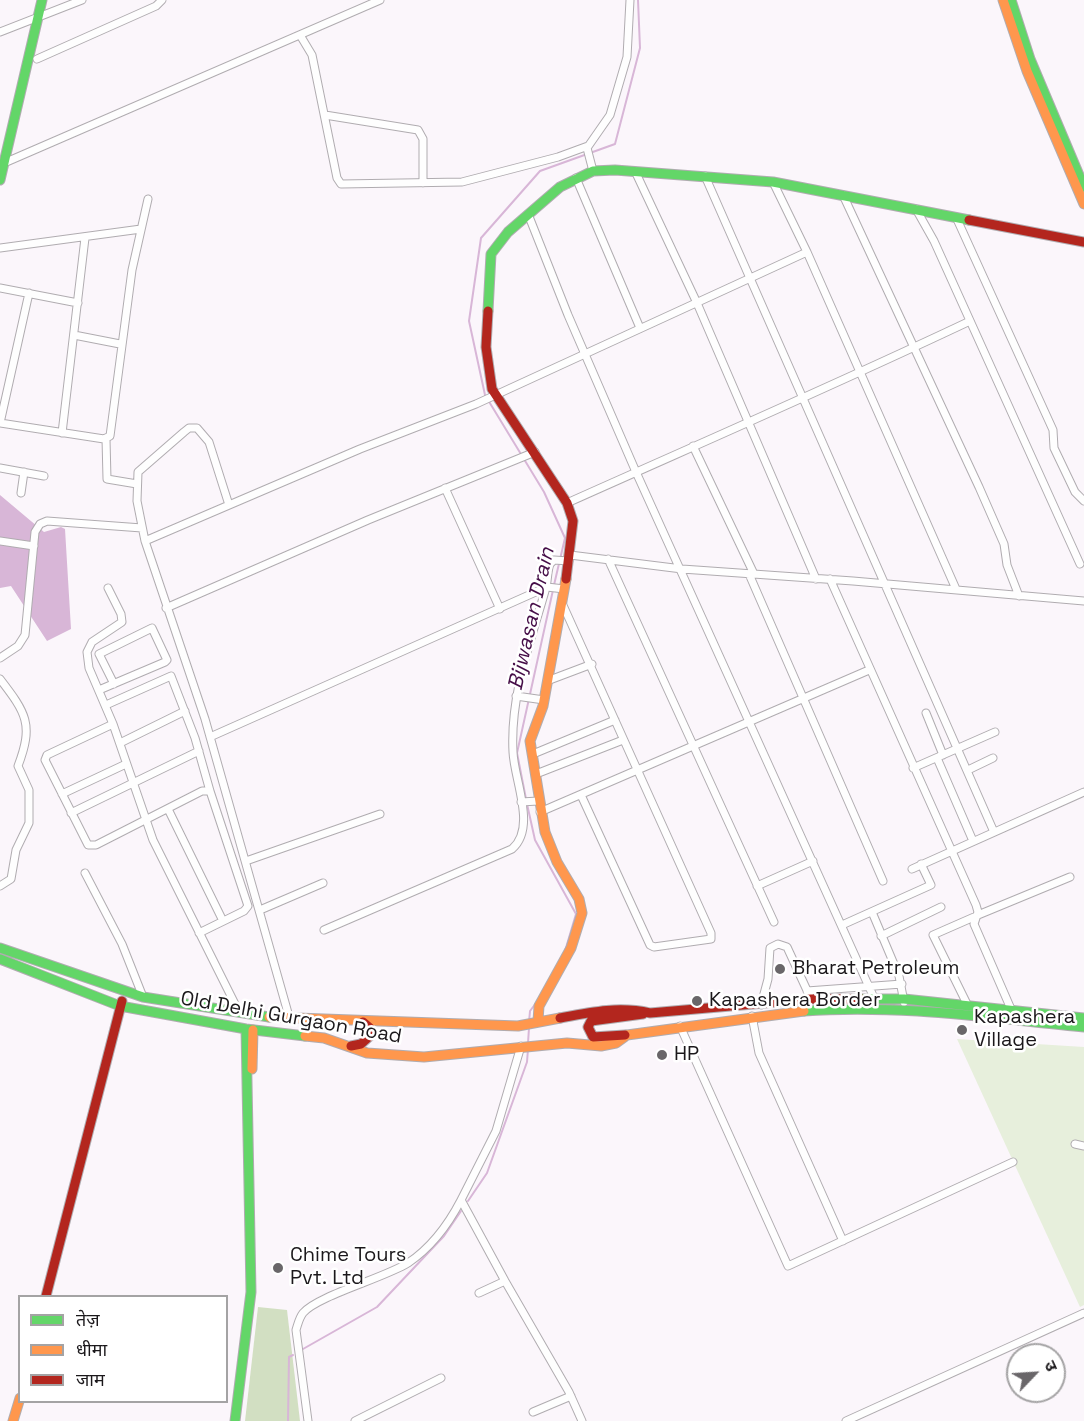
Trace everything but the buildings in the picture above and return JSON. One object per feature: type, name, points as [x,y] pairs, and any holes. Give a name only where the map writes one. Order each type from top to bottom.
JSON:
[{"type":"street","points":[[0,180],[42,0]]},
{"type":"street","points":[[0,32],[36,20],[82,0]]},
{"type":"street","points":[[37,59],[156,6],[162,0]]},
{"type":"street","points":[[4,163],[380,0]]},
{"type":"street","points":[[300,35],[312,55],[339,183],[468,181],[585,149],[610,115],[627,57],[630,0]]},
{"type":"street","points":[[1003,0],[1031,81],[1084,204]]},
{"type":"street","points":[[1011,0],[1034,68],[1084,187]]},
{"type":"street","points":[[325,115],[418,130],[423,139],[423,183]]},
{"type":"street","points":[[585,149],[593,169]]},
{"type":"street","points":[[533,1022],[539,1006],[571,948],[582,913],[579,899],[548,843],[536,801],[536,774],[531,735],[547,681],[562,603],[562,588],[573,521],[567,503],[535,452],[491,396],[486,355],[491,254],[497,242],[560,186],[593,169],[773,182],[1084,242]]},
{"type":"street","points":[[635,171],[697,303],[816,579]]},
{"type":"street","points":[[705,176],[959,748],[994,832]]},
{"type":"street","points":[[576,178],[640,328]]},
{"type":"street","points":[[773,182],[807,252],[956,589]]},
{"type":"street","points":[[843,195],[916,347],[1004,544],[1007,565],[1019,596]]},
{"type":"street","points":[[136,484],[107,479],[106,439],[111,434],[120,345],[148,199]]},
{"type":"street","points":[[916,209],[934,242],[1080,564]]},
{"type":"street","points":[[528,214],[636,472],[682,569],[875,1000]]},
{"type":"street","points":[[957,217],[1053,430],[1054,448],[1076,492],[1084,501]]},
{"type":"street","points":[[0,248],[141,229]]},
{"type":"street","points":[[62,433],[85,238]]},
{"type":"street","points":[[145,541],[360,449],[476,404],[807,252]]},
{"type":"street","points":[[0,288],[78,303]]},
{"type":"street","points":[[29,293],[0,423],[106,439]]},
{"type":"street","points":[[567,503],[747,421],[803,399],[970,321]]},
{"type":"street","points":[[74,335],[120,345]]},
{"type":"street","points":[[230,506],[209,442],[201,430],[193,427],[140,468],[136,484],[145,541],[210,737],[290,1020]]},
{"type":"street","points":[[693,446],[751,574],[883,881]]},
{"type":"street","points":[[166,608],[445,488],[535,452]]},
{"type":"street","points":[[0,468],[44,476]]},
{"type":"street","points":[[21,493],[24,472]]},
{"type":"street","points":[[445,488],[500,609]]},
{"type":"street","points":[[0,658],[18,646],[25,635],[37,528],[47,521],[142,528]]},
{"type":"street","points":[[0,542],[34,546]]},
{"type":"street","points":[[324,930],[512,849],[520,840],[523,802],[513,749],[519,696],[548,587],[550,564],[554,560],[608,559],[682,569],[956,589],[1084,602]]},
{"type":"street","points":[[608,559],[774,922]]},
{"type":"street","points":[[830,579],[977,908],[974,924],[1011,1010]]},
{"type":"street","points":[[210,737],[548,587],[562,588]]},
{"type":"street","points":[[108,588],[122,618],[119,625],[98,637],[87,652],[89,668],[106,705],[146,820],[238,1012]]},
{"type":"street","points":[[562,603],[592,664],[623,741],[711,933],[708,940],[654,947],[650,945],[581,795]]},
{"type":"street","points":[[99,690],[114,684],[167,660],[152,628],[99,654],[114,684]]},
{"type":"street","points":[[547,681],[592,664]]},
{"type":"street","points":[[540,812],[869,670]]},
{"type":"street","points":[[106,705],[171,676],[199,751],[248,906],[244,911],[199,933]]},
{"type":"street","points":[[0,679],[21,706],[27,723],[27,744],[18,766],[29,790],[27,830],[16,850],[11,879],[0,886]]},
{"type":"street","points":[[519,696],[542,700]]},
{"type":"street","points":[[120,743],[184,711]]},
{"type":"street","points":[[926,713],[973,841]]},
{"type":"street","points":[[533,754],[615,720]]},
{"type":"street","points":[[113,724],[45,756],[86,843],[92,846],[202,791],[210,791]]},
{"type":"street","points":[[914,768],[995,732]]},
{"type":"street","points":[[536,774],[623,741]]},
{"type":"street","points":[[71,813],[199,751]]},
{"type":"street","points":[[968,770],[993,758]]},
{"type":"street","points":[[62,794],[126,764]]},
{"type":"street","points":[[912,869],[1084,792]]},
{"type":"street","points":[[523,802],[536,801]]},
{"type":"street","points":[[168,809],[223,921]]},
{"type":"street","points":[[246,861],[380,814]]},
{"type":"street","points":[[757,886],[813,861]]},
{"type":"street","points":[[842,926],[931,885],[921,864]]},
{"type":"street","points":[[85,873],[122,944],[143,997]]},
{"type":"street","points":[[968,1006],[933,934],[1070,877]]},
{"type":"street","points":[[260,910],[322,884]]},
{"type":"street","points":[[881,936],[941,907]]},
{"type":"street","points":[[872,912],[902,984],[905,1004]]},
{"type":"street","points":[[761,1005],[768,979],[770,948],[774,945],[787,947],[809,995],[869,986],[902,984]]},
{"type":"street","name":"Old Delhi Gurgaon Road","points":[[0,948],[143,997],[290,1020],[442,1026],[533,1022],[599,1010],[631,1009],[650,1014],[761,1005],[809,995],[875,1000],[1084,1027]]},
{"type":"street","name":"Old Delhi Gurgaon Road","points":[[0,959],[120,1006],[250,1029],[324,1038],[367,1053],[424,1057],[567,1043],[601,1046],[616,1043],[627,1035],[752,1016],[905,1004],[968,1006],[1084,1018]]},
{"type":"street","points":[[46,1295],[124,992]]},
{"type":"street","points":[[627,1035],[593,1037],[588,1027],[591,1021],[598,1018],[650,1014]]},
{"type":"street","points":[[752,1016],[759,1053],[843,1241]]},
{"type":"street","points":[[349,1046],[361,1044],[371,1035],[370,1028],[363,1022]]},
{"type":"street","points":[[680,1026],[786,1264],[792,1266],[1013,1162]]},
{"type":"street","points":[[235,1421],[251,1299],[250,1029]]},
{"type":"street","points":[[240,1421],[256,1297],[250,1029]]},
{"type":"street","points":[[308,1421],[296,1330],[300,1317],[304,1311],[316,1304],[414,1258],[445,1229],[496,1131],[526,1046]]},
{"type":"street","points":[[1075,1144],[1084,1146]]},
{"type":"street","points":[[461,1200],[571,1396],[582,1421]]},
{"type":"street","points":[[479,1293],[505,1281]]},
{"type":"street","points":[[846,1421],[1084,1313]]},
{"type":"street","points":[[354,1421],[441,1378]]},
{"type":"street","points":[[533,1412],[571,1396]]},
{"type":"street","points":[[14,1421],[19,1403]]},
{"type":"green space","points":[[957,1039],[1084,1047],[1084,1305],[1080,1307]]},
{"type":"green space","points":[[258,1307],[287,1310],[300,1421],[245,1421]]},
{"type":"shaded area","points":[[0,495],[44,532],[61,527],[65,529],[71,629],[47,641],[11,586],[0,588]]},
{"type":"waterway","name":"Bijwasan Drain","points":[[554,585],[565,538],[544,492],[485,395],[469,321],[481,238],[540,171],[615,144],[640,48],[638,0]]},
{"type":"waterway","name":"Bijwasan Drain","points":[[526,799],[517,753],[553,590]]},
{"type":"waterway","name":"Bijwasan Drain","points":[[527,804],[535,840],[576,914],[565,951]]},
{"type":"waterway","name":"Bijwasan Drain","points":[[529,1022],[530,1011],[536,1003]]},
{"type":"waterway","name":"Bijwasan Drain","points":[[528,1043],[529,1028]]},
{"type":"waterway","name":"Bijwasan Drain","points":[[468,1201],[487,1173],[527,1062],[528,1049]]},
{"type":"waterway","name":"Bijwasan Drain","points":[[303,1349],[377,1307],[444,1236],[461,1211]]},
{"type":"waterway","name":"Bijwasan Drain","points":[[288,1421],[289,1357],[293,1355]]},
{"type":"traffic: fast","points":[[0,180],[42,0]]},
{"type":"traffic: fast","points":[[1011,0],[1030,59],[1084,187]]},
{"type":"traffic: fast","points":[[488,311],[491,254],[508,232],[560,187],[593,171],[615,170],[773,182],[969,220]]},
{"type":"traffic: fast","points":[[0,948],[143,997],[269,1017]]},
{"type":"traffic: fast","points":[[0,959],[120,1006],[246,1029],[305,1036]]},
{"type":"traffic: fast","points":[[861,999],[904,999],[1084,1018]]},
{"type":"traffic: fast","points":[[804,1011],[874,1009],[979,1016],[1084,1027]]},
{"type":"traffic: fast","points":[[235,1421],[251,1292],[246,1029]]},
{"type":"traffic: slow","points":[[1003,0],[1027,71],[1084,204]]},
{"type":"traffic: slow","points":[[538,1021],[539,1006],[571,948],[582,913],[579,899],[557,862],[545,832],[530,741],[543,706],[566,579]]},
{"type":"traffic: slow","points":[[305,1036],[324,1038],[367,1053],[424,1057],[567,1043],[601,1046],[616,1043],[627,1035],[804,1011]]},
{"type":"traffic: slow","points":[[269,1017],[518,1026],[560,1018]]},
{"type":"traffic: slow","points":[[252,1069],[253,1030]]},
{"type":"traffic: slow","points":[[13,1421],[18,1403]]},
{"type":"traffic: jam","points":[[969,220],[1084,242]]},
{"type":"traffic: jam","points":[[488,311],[486,347],[492,389],[567,503],[573,521],[566,579]]},
{"type":"traffic: jam","points":[[560,1018],[616,1010],[650,1013],[811,999],[861,999]]},
{"type":"traffic: jam","points":[[46,1295],[122,1001]]},
{"type":"traffic: jam","points":[[625,1035],[593,1037],[588,1027],[591,1021],[643,1014]]},
{"type":"traffic: jam","points":[[351,1046],[361,1044],[371,1035],[370,1028],[363,1022]]},
{"type":"place","name":"Bharat Petroleum","points":[[780,969]]},
{"type":"place","name":"Kapashera Border","points":[[697,1001]]},
{"type":"place","name":"Kapashera Village","points":[[962,1030]]},
{"type":"place","name":"HP","points":[[662,1055]]},
{"type":"place","name":"Chime Tours Pvt. Ltd","points":[[278,1268]]}]
